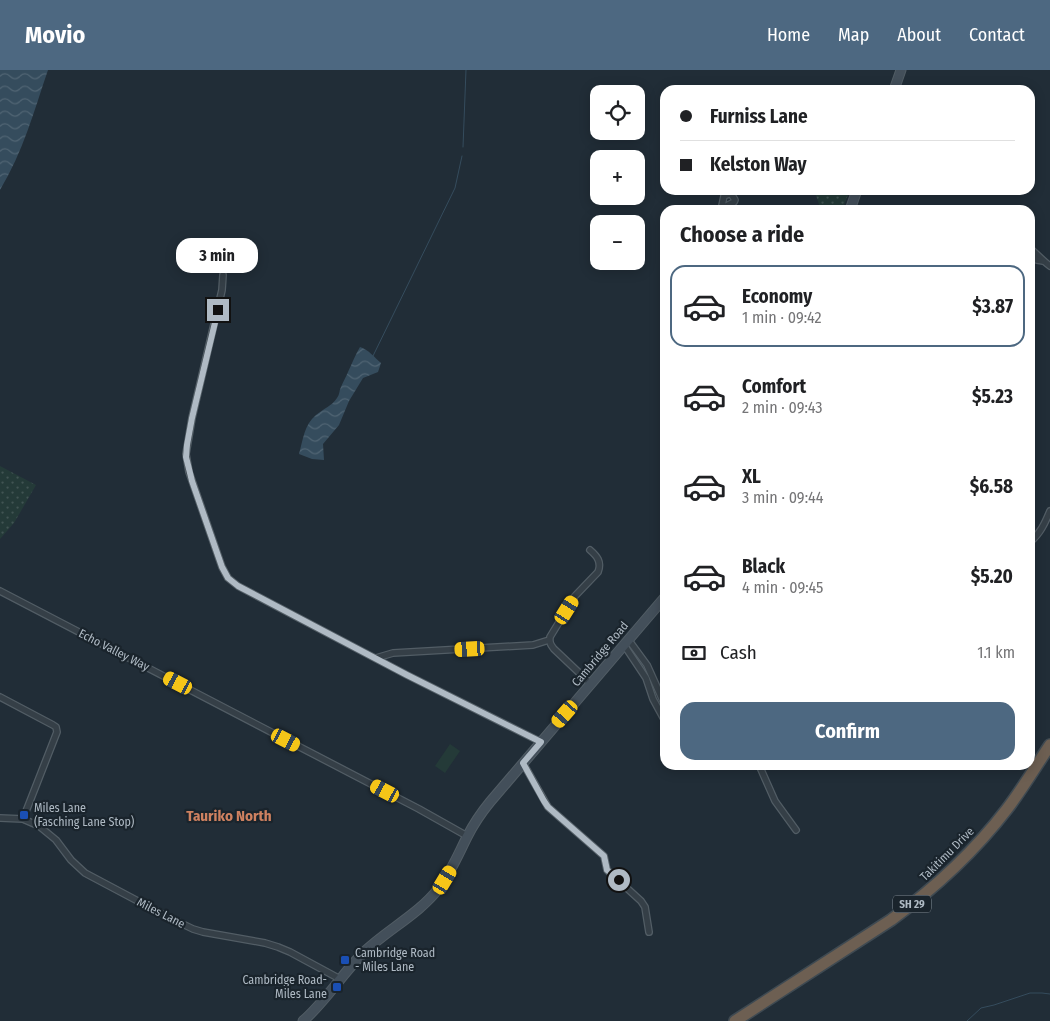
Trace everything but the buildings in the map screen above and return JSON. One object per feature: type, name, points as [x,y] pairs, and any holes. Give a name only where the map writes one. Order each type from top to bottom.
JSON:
[{"type":"highway","name":"Takitimu Drive","points":[[1035,769],[1050,745]]},
{"type":"highway","name":"Takitimu Drive","points":[[735,1021],[891,920],[910,907],[947,876],[979,843],[1007,809],[1034,770]]},
{"type":"main road","points":[[896,85],[900,73]]},
{"type":"main road","name":"Cambridge Road","points":[[303,1021],[370,947],[431,898],[453,867],[467,836],[490,802],[660,603]]},
{"type":"street","points":[[1035,255],[1050,266]]},
{"type":"street","points":[[223,275],[222,290],[192,418],[186,454],[191,478],[222,567],[228,578],[232,582],[375,658],[541,742]]},
{"type":"street","points":[[1035,539],[1050,512]]},
{"type":"street","points":[[590,550],[598,557],[600,563],[598,572],[575,596],[550,637],[549,643],[591,684]]},
{"type":"street","name":"Echo Valley Way","points":[[0,591],[419,809],[467,836]]},
{"type":"street","points":[[375,658],[393,654],[533,645],[549,640]]},
{"type":"street","points":[[626,642],[647,664],[660,694]]},
{"type":"street","points":[[626,642],[646,678],[653,699],[660,712]]},
{"type":"street","points":[[0,697],[53,725],[57,730],[23,819]]},
{"type":"street","points":[[523,763],[548,807],[604,856],[607,870],[641,901],[644,907],[648,932]]},
{"type":"street","points":[[761,770],[775,801],[796,830]]},
{"type":"street","name":"Miles Lane","points":[[0,818],[23,819],[39,826],[56,840],[77,867],[85,874],[193,929],[278,947],[340,978]]},
{"type":"green space","points":[[816,195],[848,195],[844,205],[819,205]]},
{"type":"green space","points":[[0,466],[36,485],[14,523],[0,539]]},
{"type":"green space","points":[[450,744],[460,751],[445,773],[435,766]]},
{"type":"water","points":[[0,70],[48,70],[22,146],[0,190]]},
{"type":"water","points":[[360,347],[381,363],[378,372],[363,378],[349,401],[339,425],[323,444],[324,460],[312,459],[299,454],[304,433],[309,423],[316,415],[335,401]]},
{"type":"waterway","points":[[463,147],[466,70]]},
{"type":"waterway","points":[[373,356],[455,188],[462,156]]},
{"type":"waterway","points":[[967,1021],[981,1008],[1030,993],[1050,994]]},
{"type":"place","name":"Miles Lane (Fasching Lane Stop)","points":[[24,815]]},
{"type":"place","name":"Cambridge Road - Miles Lane","points":[[345,960]]},
{"type":"place","name":"Cambridge Road- Miles Lane","points":[[337,987]]},
{"type":"district","name":"Tauriko North","points":[[229,816]]},
{"type":"route","points":[[218,310],[192,418],[186,460],[224,573],[238,586],[407,675],[541,742],[523,763],[544,801],[548,807],[604,856],[607,870],[619,880]]}]
